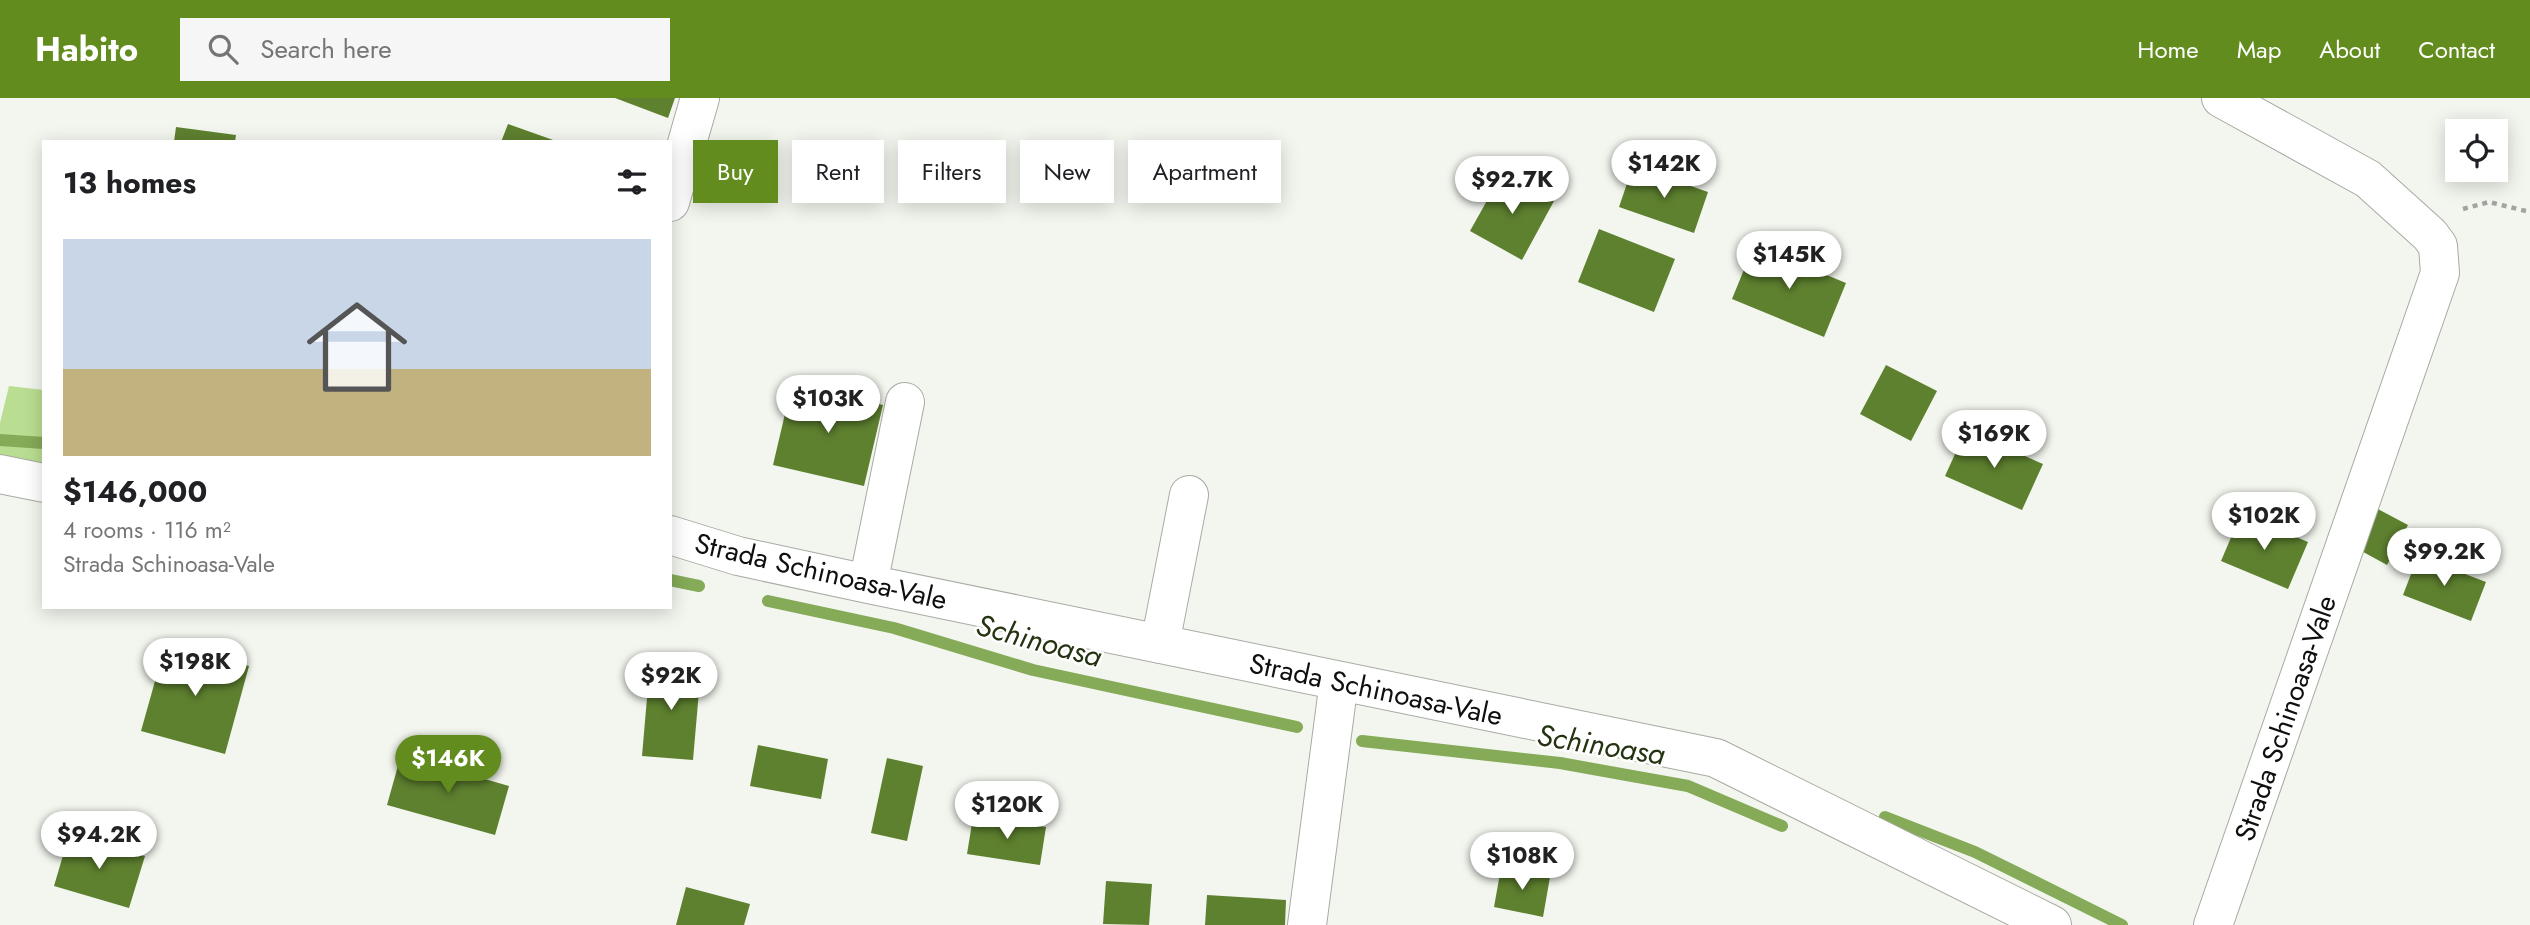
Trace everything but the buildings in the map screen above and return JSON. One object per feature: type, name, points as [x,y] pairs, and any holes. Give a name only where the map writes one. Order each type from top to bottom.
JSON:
[{"type":"street","points":[[672,195],[700,98]]},
{"type":"street","points":[[2221,98],[2368,179],[2430,235],[2438,246],[2442,260]]},
{"type":"street","name":"Strada Schinoasa-Vale","points":[[2213,925],[2440,273],[2442,260]]},
{"type":"street","points":[[868,584],[905,402]]},
{"type":"street","points":[[0,474],[42,483]]},
{"type":"street","points":[[1160,644],[1189,495]]},
{"type":"street","name":"Strada Schinoasa-Vale","points":[[672,536],[738,556],[868,584],[1716,758],[2052,925]]},
{"type":"street","points":[[1307,925],[1339,681]]},
{"type":"path","points":[[2442,260],[2462,209],[2489,202],[2530,212]]},
{"type":"green space","points":[[9,386],[42,390],[42,467],[0,460],[0,423]]},
{"type":"waterway","name":"Schinoasa","points":[[0,440],[42,443]]},
{"type":"waterway","name":"Schinoasa","points":[[672,580],[699,586]]},
{"type":"waterway","name":"Schinoasa","points":[[768,601],[894,628],[1033,670],[1297,727]]},
{"type":"waterway","name":"Schinoasa","points":[[1362,741],[1560,763],[1688,786],[1782,826]]},
{"type":"waterway","name":"Schinoasa","points":[[1885,817],[1975,852],[2122,925]]}]
